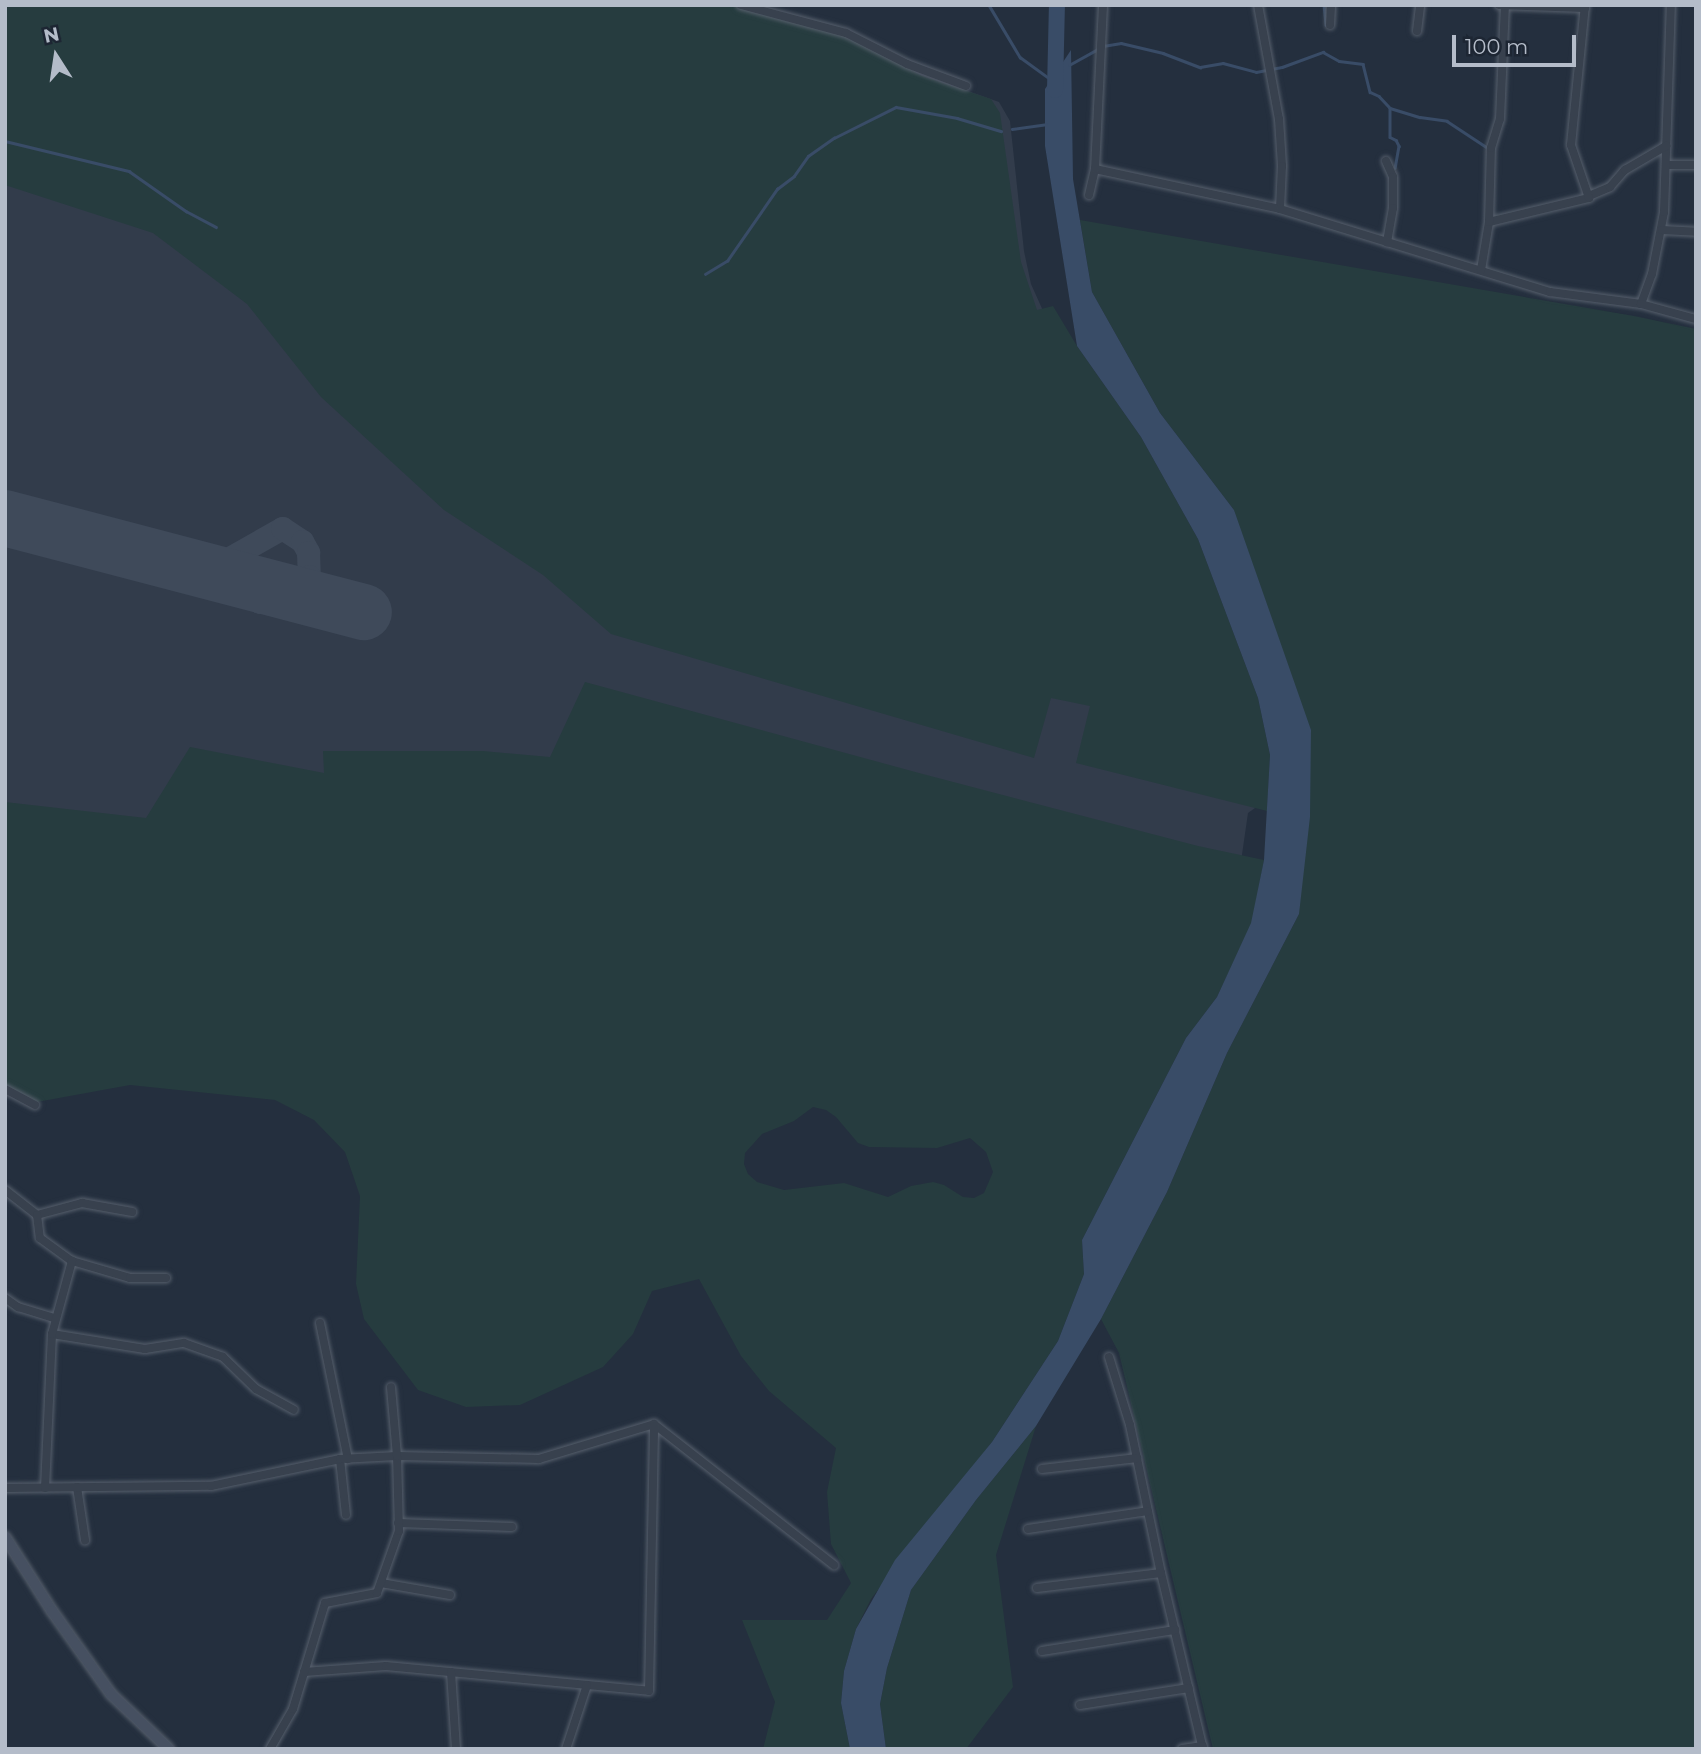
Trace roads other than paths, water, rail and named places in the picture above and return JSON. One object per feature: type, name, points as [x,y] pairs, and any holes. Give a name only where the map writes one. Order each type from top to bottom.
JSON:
[{"type":"main road","points":[[5,1537],[52,1612],[111,1694],[169,1749]]},
{"type":"street","points":[[740,5],[846,33],[907,64],[965,86]]},
{"type":"street","points":[[1089,195],[1095,169],[1103,5]]},
{"type":"street","points":[[1258,5],[1279,119],[1282,166],[1280,209]]},
{"type":"street","points":[[1330,25],[1331,5]]},
{"type":"street","points":[[1417,31],[1420,5]]},
{"type":"street","points":[[1641,304],[1652,274],[1662,230],[1668,165],[1666,146],[1671,5]]},
{"type":"street","points":[[1481,270],[1489,222],[1490,151],[1500,119],[1503,6],[1585,7],[1571,145],[1589,196]]},
{"type":"street","points":[[1489,222],[1587,200],[1589,196],[1610,187],[1625,170],[1666,146]]},
{"type":"street","points":[[1386,161],[1393,177],[1393,208],[1387,242]]},
{"type":"street","points":[[1668,165],[1696,165]]},
{"type":"street","points":[[1095,169],[1280,209],[1550,292],[1641,304],[1696,319]]},
{"type":"street","points":[[1662,230],[1696,232]]},
{"type":"street","points":[[5,1089],[35,1105]]},
{"type":"street","points":[[5,1190],[37,1215],[40,1238],[72,1261],[127,1278],[166,1278]]},
{"type":"street","points":[[37,1215],[82,1203],[132,1212]]},
{"type":"street","points":[[45,1488],[52,1334],[54,1318],[72,1261]]},
{"type":"street","points":[[5,1298],[18,1307],[54,1318]]},
{"type":"street","points":[[320,1323],[344,1459],[346,1515]]},
{"type":"street","points":[[52,1334],[145,1349],[184,1343],[223,1357],[256,1389],[294,1410]]},
{"type":"street","points":[[1109,1356],[1137,1458],[1161,1573],[1203,1747],[1182,1749]]},
{"type":"street","points":[[270,1749],[293,1709],[325,1603],[377,1593],[381,1583],[398,1523],[397,1456],[391,1387]]},
{"type":"street","points":[[5,1488],[211,1486],[344,1459],[397,1456],[539,1460],[653,1424]]},
{"type":"street","points":[[653,1424],[834,1565]]},
{"type":"street","points":[[304,1672],[386,1666],[649,1691],[653,1424]]},
{"type":"street","points":[[1042,1469],[1137,1458]]},
{"type":"street","points":[[77,1487],[85,1540]]},
{"type":"street","points":[[1028,1529],[1148,1511]]},
{"type":"street","points":[[398,1523],[512,1527]]},
{"type":"street","points":[[1037,1588],[1161,1573]]},
{"type":"street","points":[[381,1583],[450,1595]]},
{"type":"street","points":[[1042,1651],[1175,1630]]},
{"type":"street","points":[[451,1672],[456,1749]]},
{"type":"street","points":[[566,1749],[587,1685]]},
{"type":"street","points":[[1080,1704],[1189,1688]]},
{"type":"water","points":[[1071,50],[1073,179],[1092,292],[1160,413],[1234,510],[1311,730],[1310,817],[1299,914],[1227,1053],[1167,1192],[1101,1319],[1036,1426],[976,1500],[911,1590],[887,1668],[880,1704],[886,1749],[850,1749],[841,1703],[844,1671],[856,1629],[895,1560],[992,1442],[1058,1341],[1084,1274],[1082,1240],[1186,1038],[1217,997],[1251,923],[1264,860],[1270,755],[1258,698],[1198,539],[1141,437],[1077,346],[1045,146],[1045,89]]},
{"type":"waterway","points":[[989,5],[1020,57],[1053,81]]},
{"type":"waterway","points":[[1055,90],[1057,5]]},
{"type":"waterway","points":[[1324,5],[1326,25]]},
{"type":"waterway","points":[[1069,65],[1103,46],[1121,43],[1163,53],[1200,67],[1223,63],[1256,72],[1282,67],[1323,52],[1339,61],[1363,64],[1370,92],[1379,96],[1390,108],[1420,117],[1447,121],[1488,148]]},
{"type":"waterway","points":[[705,274],[727,261],[777,189],[794,176],[808,156],[834,138],[896,107],[957,118],[1001,131]]},
{"type":"waterway","points":[[1390,108],[1390,137],[1396,140],[1399,146],[1395,168]]},
{"type":"waterway","points":[[1012,129],[1046,124]]},
{"type":"waterway","points":[[5,141],[129,171],[186,211],[216,227]]}]
